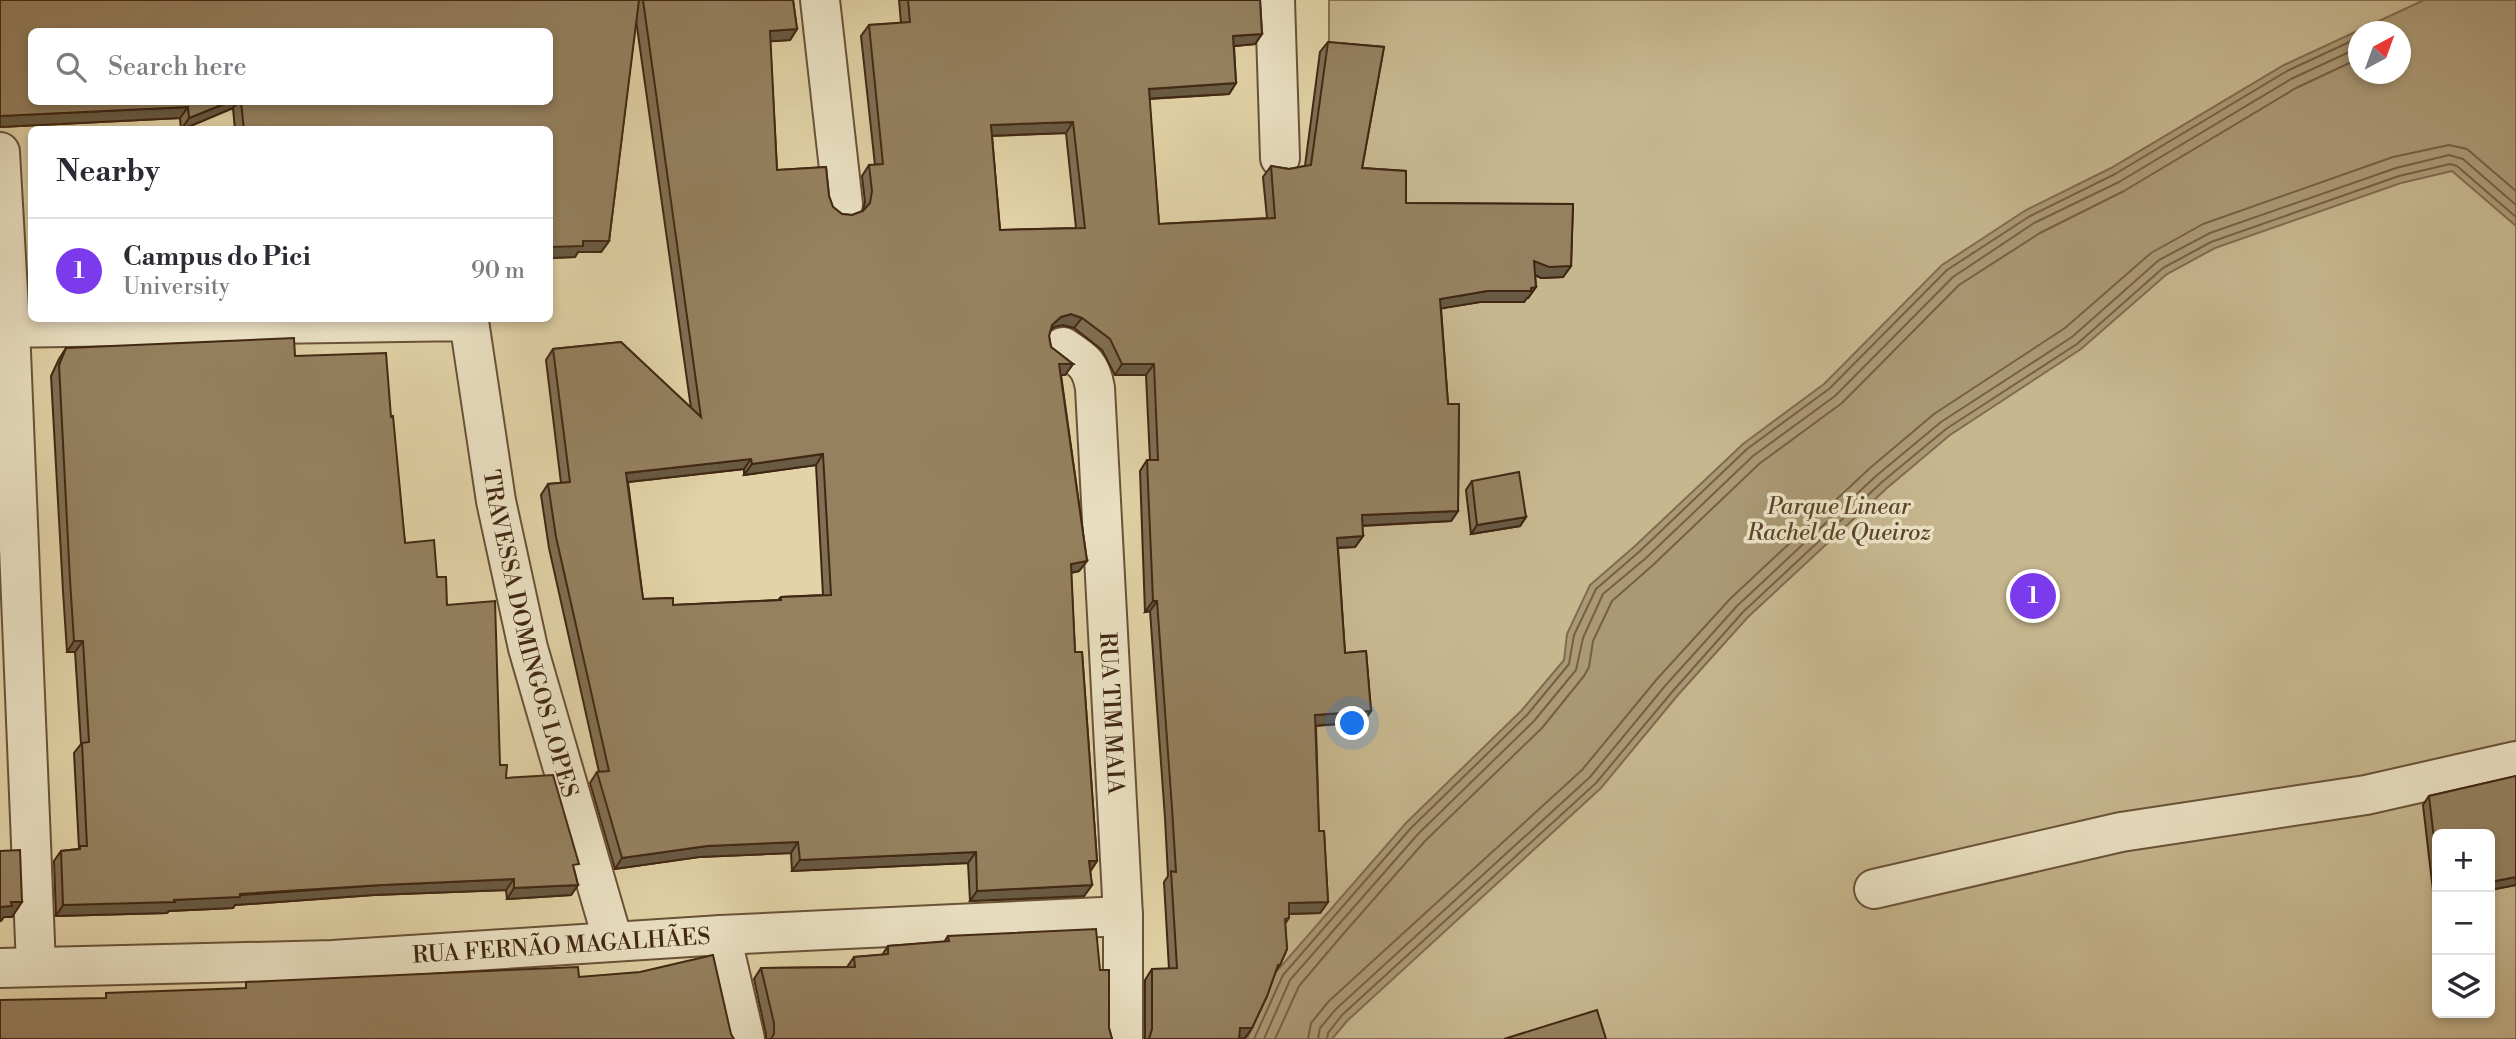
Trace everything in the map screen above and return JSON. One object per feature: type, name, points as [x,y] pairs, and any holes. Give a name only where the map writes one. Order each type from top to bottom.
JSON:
[{"type":"street","points":[[820,0],[843,204]]},
{"type":"street","points":[[1275,0],[1280,158]]},
{"type":"street","points":[[0,152],[18,967]]},
{"type":"street","name":"TRAVESSA DOMINGOS LOPES","points":[[5,328],[402,322]]},
{"type":"street","name":"TRAVESSA DOMINGOS LOPES","points":[[468,322],[496,500],[528,648],[613,941]]},
{"type":"street","name":"RUA TIM MAIA","points":[[1063,347],[1087,364],[1092,371],[1095,388],[1123,916],[1123,1039]]},
{"type":"street","points":[[1874,889],[2121,832],[2366,795],[2516,761]]},
{"type":"street","name":"RUA FERNÃO MAGALHÃES","points":[[18,967],[333,960],[613,941],[1123,916]]},
{"type":"street","points":[[722,935],[745,1039]]},
{"type":"green space","name":"Parque Linear Rachel de Queiroz","points":[[1329,0],[2516,0],[2516,1039],[1162,1039],[1329,422]]},
{"type":"water","points":[[2424,0],[2516,0],[2516,226],[2452,171],[2401,183],[2215,248],[2167,274],[2081,349],[1950,435],[1887,488],[1748,617],[1677,696],[1601,788],[1347,1021],[1332,1039],[1247,1039],[1276,972],[1406,823],[1522,710],[1564,660],[1567,634],[1590,585],[1743,444],[1824,384],[1942,265],[2026,210],[2111,168],[2284,65],[2348,35],[2348,84],[2411,84],[2411,21],[2379,21]]},
{"type":"building","points":[[0,0],[639,0],[609,241],[583,241],[583,246],[553,247],[553,126],[244,126],[241,105],[553,105],[553,28],[28,28],[28,105],[222,105],[189,118],[188,107],[0,116]]},
{"type":"building","points":[[643,0],[793,0],[797,29],[770,31],[777,170],[826,167],[829,196],[833,207],[842,214],[852,215],[863,211],[870,203],[872,191],[869,165],[883,164],[869,25],[910,22],[908,0],[1260,0],[1262,34],[1233,36],[1236,83],[1149,89],[1159,224],[1275,218],[1271,166],[1289,169],[1311,165],[1328,42],[1384,47],[1362,168],[1406,171],[1406,203],[1573,204],[1571,266],[1549,267],[1534,261],[1536,287],[1531,288],[1531,291],[1487,291],[1440,299],[1448,404],[1459,404],[1458,511],[1362,515],[1363,536],[1337,538],[1345,653],[1366,651],[1371,711],[1315,715],[1319,831],[1324,831],[1328,902],[1289,903],[1289,918],[1285,919],[1287,949],[1252,1028],[1240,1028],[1239,1039],[1149,1039],[1152,1029],[1152,969],[1177,968],[1171,871],[1176,872],[1157,601],[1153,601],[1147,460],[1158,460],[1154,364],[1122,364],[1110,339],[1082,318],[1071,314],[1061,317],[1052,325],[1049,336],[1051,347],[1073,364],[1059,364],[1087,561],[1071,564],[1075,652],[1082,652],[1097,861],[1089,861],[1092,885],[977,891],[976,852],[800,860],[798,842],[707,846],[622,858],[597,772],[609,771],[556,537],[548,484],[570,482],[553,349],[621,342],[701,417]],"holes":[[[1073,122],[1085,228],[1000,230],[991,125]],[[823,454],[831,595],[673,605],[673,598],[643,599],[626,473],[751,459],[752,464]]]},
{"type":"building","points":[[294,338],[295,356],[386,353],[405,543],[434,540],[437,577],[446,577],[447,605],[495,601],[500,765],[507,765],[506,778],[553,775],[579,864],[573,865],[578,885],[514,888],[514,879],[240,894],[240,897],[174,900],[175,902],[63,905],[61,851],[87,846],[82,743],[89,742],[83,641],[74,641],[59,365],[66,348]]},
{"type":"building","points":[[1519,472],[1526,517],[1477,525],[1472,481]]},
{"type":"building","points":[[2516,776],[2516,877],[2495,881],[2495,829],[2433,829],[2429,796]]},
{"type":"building","points":[[20,850],[22,902],[11,902],[12,906],[0,907],[0,851]]},
{"type":"building","points":[[1096,929],[1100,970],[1109,970],[1109,1028],[1112,1039],[771,1039],[774,1023],[761,968],[855,967],[854,957],[888,954],[888,946],[949,941],[948,936]]},
{"type":"building","points":[[713,955],[734,1039],[0,1039],[0,1000],[106,998],[106,993],[246,988],[246,982],[578,967],[579,977],[640,972]]},
{"type":"building","points":[[1597,1010],[1606,1039],[1504,1039]]},
{"type":"place","name":"Campus do Pici","points":[[2033,596]]}]
